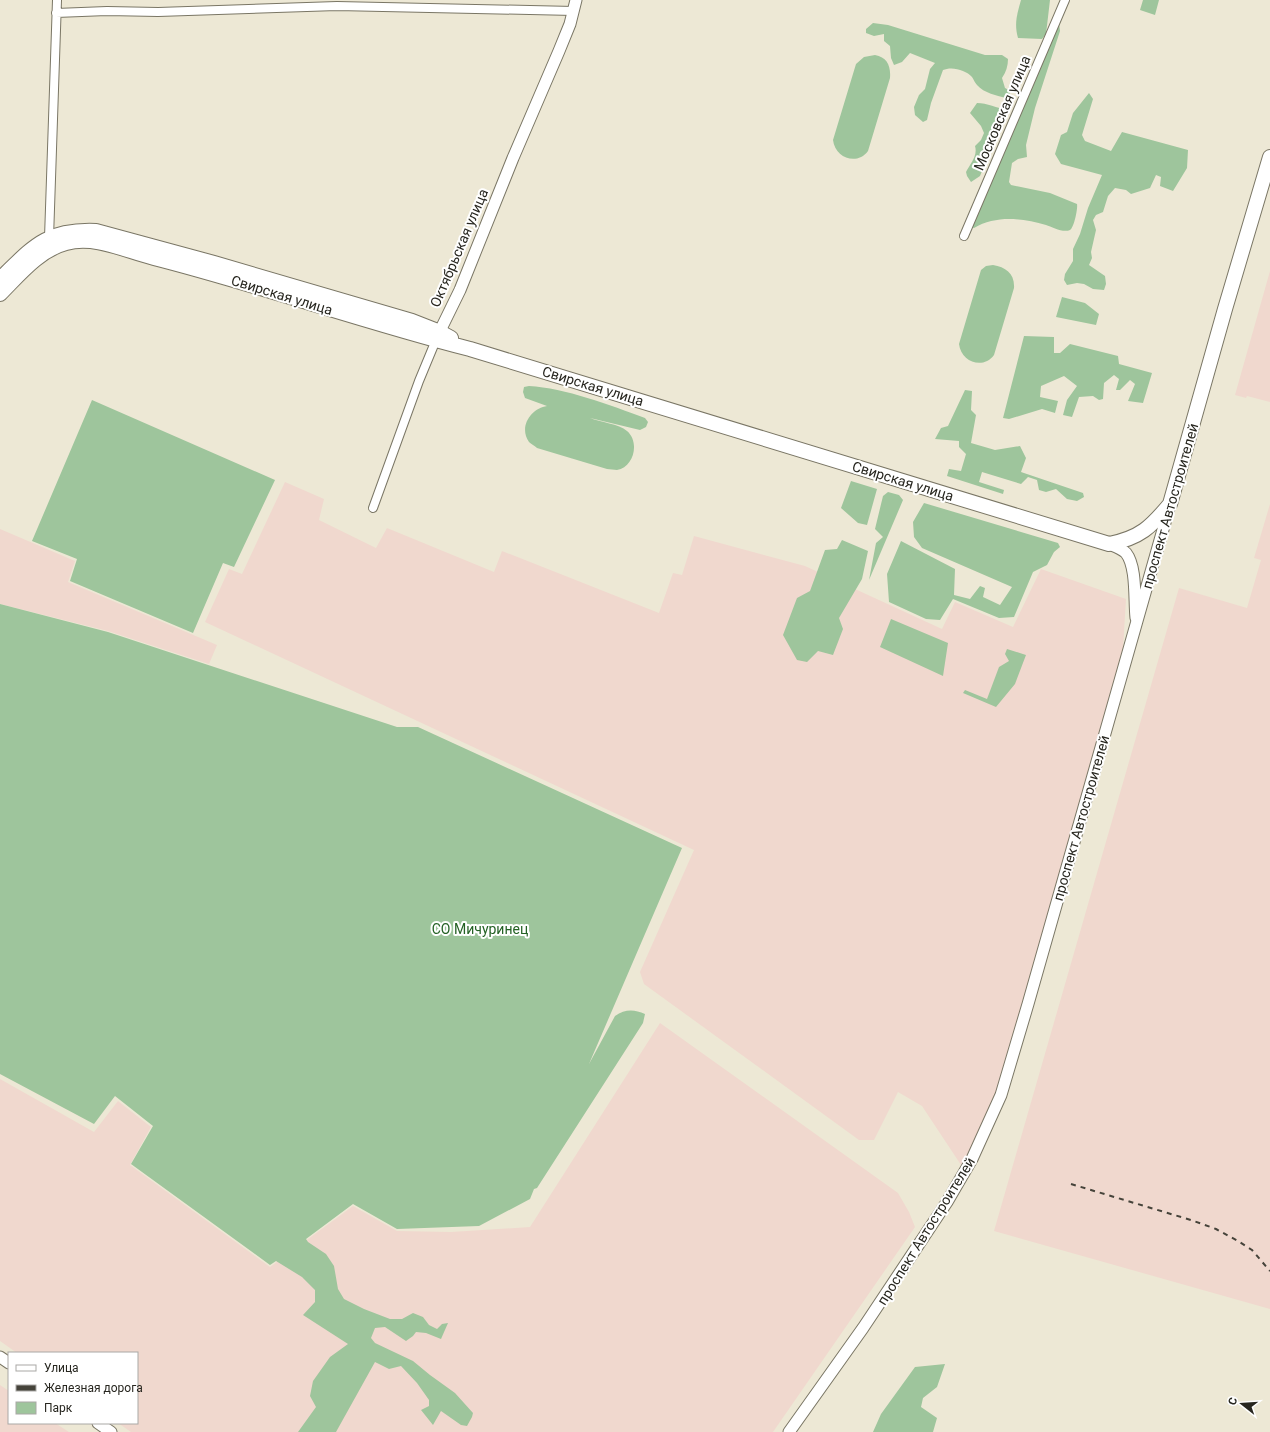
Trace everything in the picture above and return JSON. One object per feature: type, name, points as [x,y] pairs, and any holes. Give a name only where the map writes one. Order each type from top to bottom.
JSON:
[{"type":"highway","name":"проспект Автостроителей","points":[[1170,504],[1270,157]]},
{"type":"highway","name":"Свирская улица","points":[[0,279],[37,244],[49,238],[79,230],[96,231],[214,263],[412,321],[438,336]]},
{"type":"highway","name":"Свирская улица","points":[[0,294],[40,255],[52,248],[66,243],[83,241],[100,243],[438,336],[470,349],[1109,544]]},
{"type":"highway","points":[[1109,544],[1133,537],[1148,529],[1170,504]]},
{"type":"main road","name":"Октябрьская улица","points":[[438,336],[467,273],[512,158],[559,51],[575,6]]},
{"type":"main road","name":"проспект Автостроителей","points":[[789,1432],[863,1328],[947,1202],[972,1159],[1007,1078],[1170,504]]},
{"type":"main road","name":"Свирская улица","points":[[1109,544],[1125,552],[1130,560],[1133,571],[1136,625]]},
{"type":"main road","points":[[99,1424],[111,1432]]},
{"type":"street","points":[[49,238],[57,0]]},
{"type":"street","name":"Московская улица","points":[[964,236],[1065,0]]},
{"type":"street","points":[[56,13],[107,10],[158,12],[337,3],[575,6]]},
{"type":"street","name":"Октябрьская улица","points":[[373,508],[419,381],[438,336]]},
{"type":"shaded area","points":[[1270,271],[1270,402],[1247,396],[1246,398],[1235,395]]},
{"type":"shaded area","points":[[285,482],[324,499],[319,520],[376,548],[387,528],[494,572],[502,551],[659,613],[673,573],[682,575],[694,536],[805,566],[942,629],[955,602],[1013,627],[1041,569],[1126,599],[1123,648],[1000,1085],[963,1168],[922,1106],[898,1092],[874,1140],[859,1140],[644,984],[640,972],[694,850],[205,622],[229,569],[242,574]]},
{"type":"shaded area","points":[[1270,504],[1270,1309],[994,1231],[1179,588],[1247,608],[1261,560],[1254,558]]},
{"type":"shaded area","points":[[0,529],[75,561],[68,582],[217,645],[209,664],[108,631],[0,604]]},
{"type":"shaded area","points":[[660,1023],[898,1193],[909,1212],[915,1227],[773,1432],[131,1432],[119,1424],[138,1424],[138,1352],[16,1352],[0,1341],[0,1079],[94,1132],[118,1101],[151,1127],[130,1165],[270,1267],[353,1206],[397,1231],[451,1232],[530,1227]]},
{"type":"shaded area","points":[[0,1385],[8,1390],[8,1424],[57,1424],[69,1432],[0,1432]]},
{"type":"green space","points":[[1021,0],[1050,0],[1046,34],[1042,39],[1018,38],[1016,24]]},
{"type":"green space","points":[[1143,0],[1159,0],[1155,15],[1140,10]]},
{"type":"green space","points":[[873,23],[888,25],[985,55],[1002,55],[1008,59],[1008,64],[1002,78],[1005,88],[1011,91],[1007,98],[995,95],[980,88],[972,77],[966,72],[959,69],[950,68],[943,70],[931,103],[927,120],[923,122],[915,115],[914,107],[919,95],[925,89],[930,69],[935,63],[910,53],[902,62],[894,65],[891,58],[890,46],[884,41],[884,34],[874,36],[866,33],[866,29]]},
{"type":"green space","points":[[1059,23],[1060,31],[1035,108],[1026,145],[1027,157],[1018,159],[1012,163],[1009,182],[1011,185],[1050,193],[1077,204],[1073,226],[1070,230],[1064,231],[1046,225],[1018,219],[1000,219],[974,228],[971,227]]},
{"type":"green space","points":[[875,55],[883,58],[889,66],[890,78],[868,151],[863,156],[858,158],[847,158],[838,151],[833,140],[856,64],[864,57]]},
{"type":"green space","points":[[1089,93],[1093,99],[1082,135],[1085,141],[1111,151],[1122,132],[1188,150],[1187,168],[1173,191],[1160,186],[1161,177],[1156,175],[1150,188],[1131,194],[1126,190],[1115,188],[1108,196],[1103,212],[1096,215],[1093,220],[1096,230],[1091,252],[1092,258],[1089,265],[1105,276],[1106,284],[1104,290],[1093,289],[1084,284],[1077,283],[1067,285],[1064,280],[1065,274],[1073,261],[1073,249],[1102,175],[1061,164],[1055,154],[1061,135],[1067,132],[1073,113]]},
{"type":"green space","points":[[977,103],[1007,110],[980,176],[971,182],[966,172],[975,157],[975,146],[981,140],[984,133],[981,126],[970,113]]},
{"type":"green space","points":[[993,265],[1002,267],[1009,272],[1013,279],[1014,288],[994,355],[989,360],[984,362],[973,362],[964,355],[959,344],[981,270],[986,266]]},
{"type":"green space","points":[[1062,297],[1085,303],[1099,314],[1096,325],[1056,317]]},
{"type":"green space","points":[[1024,336],[1054,337],[1054,353],[1060,353],[1070,344],[1118,356],[1119,364],[1152,373],[1143,403],[1128,401],[1135,384],[1130,380],[1120,390],[1116,390],[1119,379],[1114,375],[1104,383],[1103,399],[1099,400],[1093,396],[1079,397],[1072,417],[1063,415],[1067,400],[1077,386],[1064,376],[1041,386],[1040,397],[1058,401],[1055,413],[1042,409],[1009,419],[1003,418]]},
{"type":"green space","points":[[524,387],[543,387],[572,394],[645,418],[648,422],[646,427],[640,430],[590,418],[627,431],[631,436],[634,447],[633,454],[628,464],[617,470],[607,469],[537,448],[530,443],[526,436],[525,430],[528,419],[536,410],[547,406],[525,398],[523,392]]},
{"type":"green space","points":[[965,390],[972,391],[971,410],[976,415],[971,443],[995,450],[1020,446],[1026,458],[1021,472],[1083,493],[1084,497],[1077,501],[1067,499],[1056,489],[1046,492],[1039,490],[1037,480],[1028,477],[1021,484],[982,472],[979,482],[1004,490],[1003,494],[947,476],[949,469],[961,471],[966,454],[959,447],[959,441],[935,439],[941,428],[948,426]]},
{"type":"green space","points":[[92,400],[275,480],[234,567],[223,563],[193,633],[70,581],[77,559],[32,541]]},
{"type":"green space","points":[[851,481],[877,489],[867,525],[858,523],[841,508]]},
{"type":"green space","points":[[888,492],[899,495],[903,500],[869,580],[876,543],[883,537],[875,529],[883,496]]},
{"type":"green space","points":[[924,503],[1058,543],[1060,547],[1054,552],[1047,565],[1033,572],[1014,617],[999,618],[953,599],[940,620],[926,619],[889,602],[887,574],[901,541],[955,569],[954,595],[970,599],[980,586],[985,588],[983,597],[1000,605],[1012,587],[922,548],[914,537],[913,522]]},
{"type":"green space","points":[[842,540],[868,551],[862,579],[839,618],[843,629],[833,655],[818,651],[807,662],[797,660],[783,635],[797,598],[810,591],[825,550],[837,549]]},
{"type":"green space","name":"СО Мичуринец","points":[[0,604],[108,632],[397,727],[418,727],[682,848],[589,1064],[615,1016],[630,1010],[637,1011],[645,1014],[643,1023],[537,1188],[534,1189],[530,1199],[479,1226],[397,1229],[353,1204],[306,1239],[326,1254],[334,1266],[338,1289],[344,1299],[390,1319],[402,1319],[413,1313],[423,1317],[429,1325],[437,1329],[442,1324],[448,1323],[441,1339],[426,1333],[416,1332],[406,1341],[385,1327],[375,1328],[371,1338],[375,1343],[413,1361],[455,1393],[473,1413],[467,1426],[461,1425],[441,1411],[433,1425],[421,1410],[429,1406],[429,1400],[417,1383],[401,1366],[389,1369],[375,1362],[336,1432],[298,1432],[316,1407],[310,1396],[313,1381],[330,1357],[348,1344],[303,1315],[315,1302],[315,1290],[302,1277],[276,1261],[270,1265],[131,1164],[153,1126],[115,1096],[94,1124],[0,1074]]},
{"type":"green space","points":[[891,619],[948,643],[943,676],[880,647]]},
{"type":"green space","points":[[1007,649],[1026,655],[1015,684],[996,707],[963,693],[965,690],[987,699],[999,667],[1009,661],[1005,654]]},
{"type":"green space","points":[[945,1364],[937,1387],[923,1398],[921,1407],[937,1418],[933,1432],[873,1432],[881,1414],[915,1367]]},
{"type":"railway","points":[[1071,1184],[1216,1229],[1252,1250],[1270,1271]]}]
